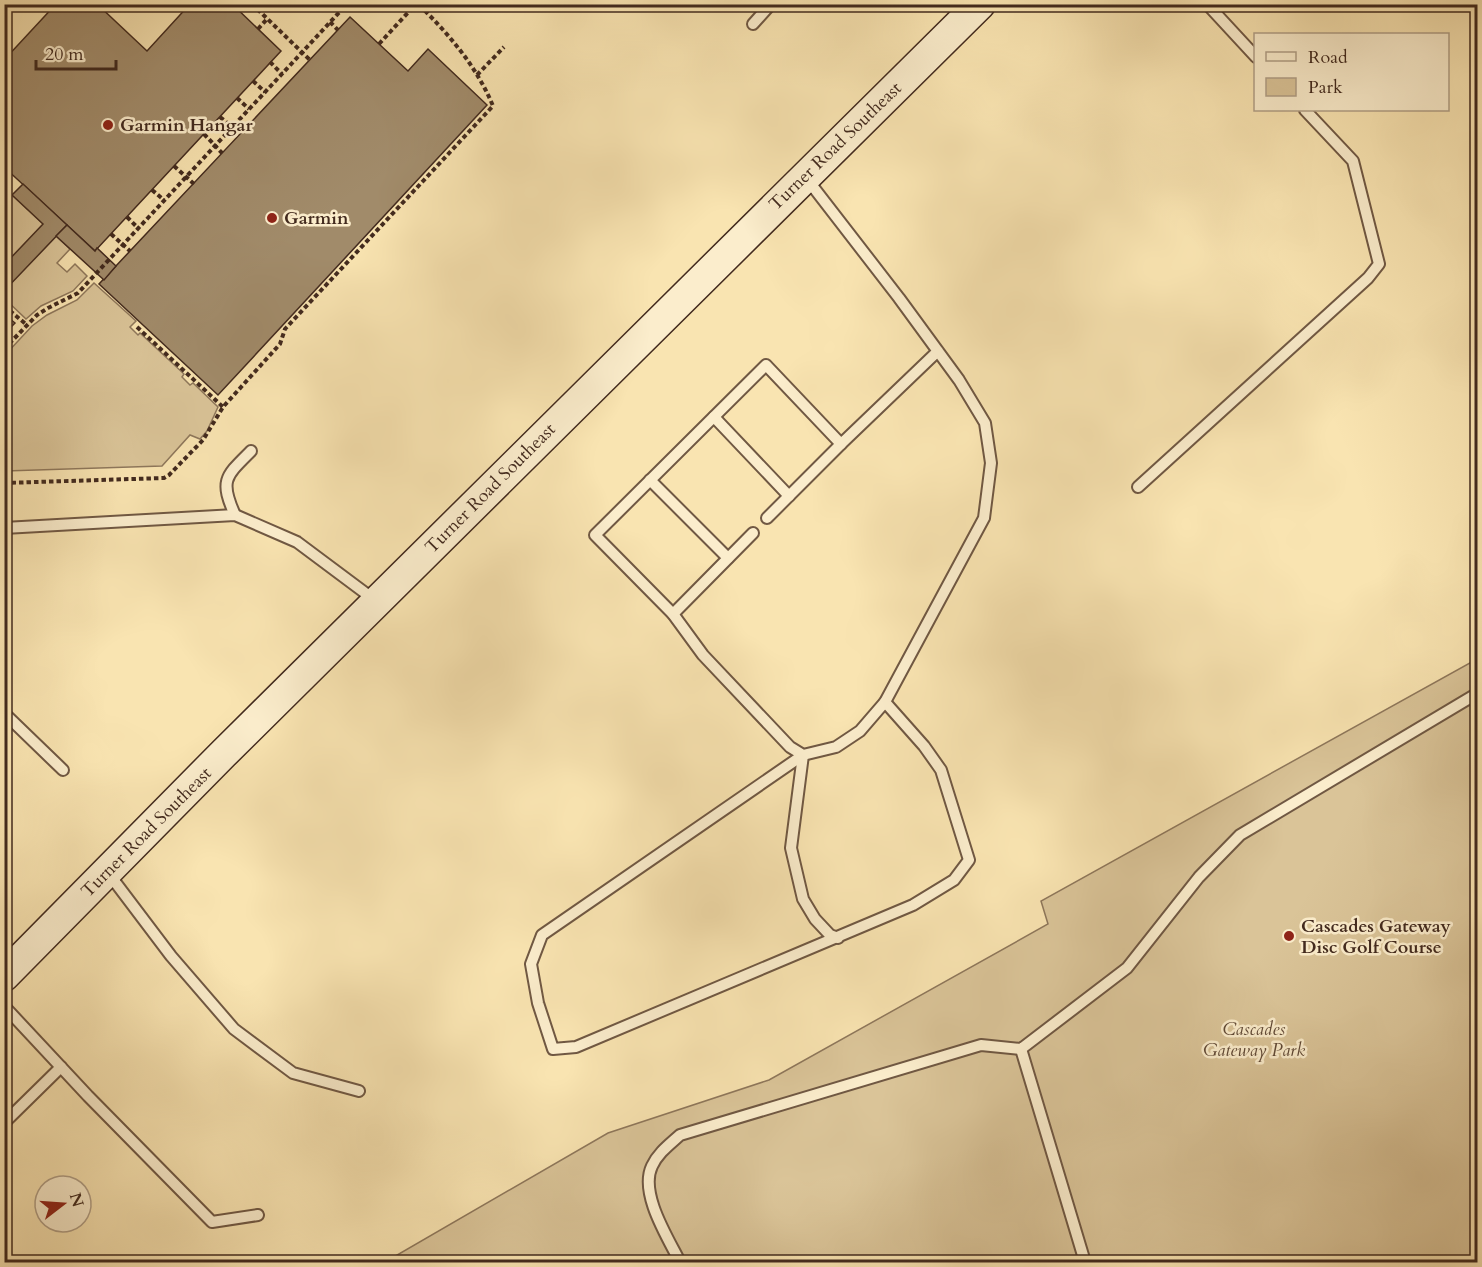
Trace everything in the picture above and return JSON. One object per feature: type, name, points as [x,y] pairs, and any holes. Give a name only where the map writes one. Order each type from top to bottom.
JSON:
[{"type":"main road","name":"Turner Road Southeast","points":[[4,976],[376,602],[980,4]]},
{"type":"lane","points":[[753,24],[771,4]]},
{"type":"lane","points":[[1207,4],[1254,55]]},
{"type":"lane","points":[[1138,487],[1368,278],[1379,264],[1353,161],[1306,111]]},
{"type":"lane","points":[[805,176],[938,351],[985,423],[991,463],[984,519],[885,702],[860,730],[836,747],[802,755],[542,935],[531,964],[538,1003],[553,1049],[576,1047],[838,938],[913,905],[954,880],[969,860],[941,770],[924,746],[885,702]]},
{"type":"lane","points":[[767,518],[938,351]]},
{"type":"lane","points":[[802,755],[790,747],[703,656],[673,614],[595,535],[766,365],[841,444]]},
{"type":"lane","points":[[714,417],[789,496]]},
{"type":"lane","points":[[235,515],[225,494],[229,473],[251,451]]},
{"type":"lane","points":[[650,480],[728,558]]},
{"type":"lane","points":[[4,528],[235,515],[297,542],[376,602]]},
{"type":"lane","points":[[673,614],[753,533]]},
{"type":"lane","points":[[680,1263],[656,1213],[648,1190],[651,1168],[662,1151],[680,1135],[981,1045],[1021,1049],[1127,968],[1199,877],[1240,835],[1478,693]]},
{"type":"lane","points":[[4,713],[63,770]]},
{"type":"lane","points":[[802,755],[791,848],[803,899],[815,919],[830,935],[838,938]]},
{"type":"lane","points":[[107,872],[171,956],[234,1029],[292,1073],[359,1091]]},
{"type":"lane","points":[[4,1006],[212,1222],[258,1215]]},
{"type":"lane","points":[[1021,1049],[1085,1263]]},
{"type":"lane","points":[[4,1123],[61,1067]]},
{"type":"path","points":[[252,4],[310,60]]},
{"type":"path","points":[[4,349],[27,325],[48,308],[78,293],[347,4]]},
{"type":"path","points":[[4,483],[164,478],[203,440],[223,407],[280,344],[285,329],[493,106],[477,75],[454,43],[417,4],[379,44]]},
{"type":"path","points":[[258,28],[267,19]]},
{"type":"path","points":[[330,22],[338,30]]},
{"type":"path","points":[[477,75],[504,47]]},
{"type":"path","points":[[270,62],[282,74]]},
{"type":"path","points":[[253,81],[265,92]]},
{"type":"path","points":[[237,98],[249,109]]},
{"type":"path","points":[[220,117],[232,127]]},
{"type":"path","points":[[204,134],[222,153]]},
{"type":"path","points":[[174,166],[194,184]]},
{"type":"path","points":[[152,190],[164,200]]},
{"type":"path","points":[[127,217],[138,228]]},
{"type":"path","points":[[111,234],[130,252]]},
{"type":"path","points":[[4,306],[27,325]]},
{"type":"path","points":[[137,327],[223,407]]},
{"type":"green space","points":[[12,195],[70,249],[57,263],[67,272],[75,264],[87,276],[73,291],[41,306],[26,319],[5,299],[5,203]]},
{"type":"green space","points":[[94,283],[136,321],[130,327],[138,335],[140,333],[184,374],[182,377],[190,385],[193,383],[218,407],[207,431],[200,439],[190,435],[162,466],[5,471],[5,355],[32,326],[47,315],[77,300]]},
{"type":"green space","name":"Cascades Gateway Park","points":[[1477,659],[1477,1262],[385,1262],[608,1133],[769,1080],[1048,924],[1041,901]]},
{"type":"building","name":"Garmin Hangar","points":[[56,4],[97,4],[147,51],[190,4],[232,4],[281,51],[95,251],[4,167],[4,60]]},
{"type":"building","name":"Garmin","points":[[350,17],[408,71],[428,49],[487,105],[218,395],[99,284]]},
{"type":"building","points":[[23,184],[67,225],[4,291],[4,265],[43,224],[12,195]]},
{"type":"building","points":[[67,225],[95,251],[97,248],[116,266],[104,280],[56,236]]},
{"type":"building","points":[[4,314],[15,323],[4,334]]},
{"type":"place","name":"Garmin Hangar","points":[[108,125]]},
{"type":"place","name":"Garmin","points":[[272,218]]},
{"type":"place","name":"Cascades Gateway Disc Golf Course","points":[[1289,936]]}]
